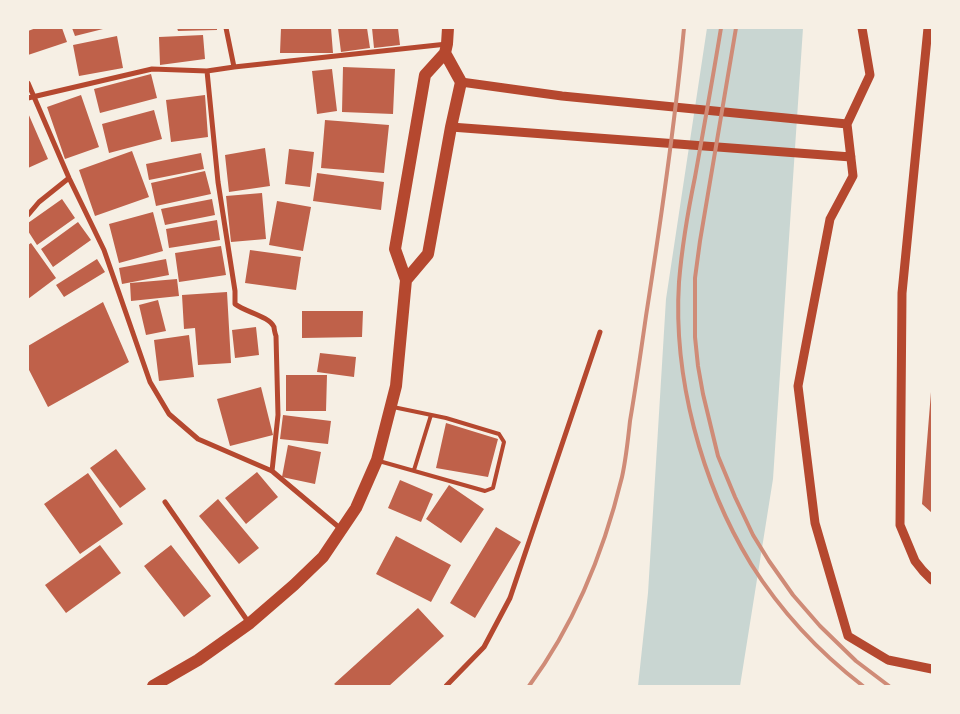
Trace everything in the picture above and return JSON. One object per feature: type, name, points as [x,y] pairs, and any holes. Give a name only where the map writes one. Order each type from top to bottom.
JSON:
[{"type":"main road","points":[[406,280],[428,254],[460,82],[446,48],[448,28]]},
{"type":"main road","points":[[153,686],[198,660],[250,623],[294,585],[323,557],[356,508],[377,460],[396,386],[406,280],[395,249],[425,75],[446,48]]},
{"type":"street","points":[[226,28],[234,67]]},
{"type":"street","points":[[862,28],[870,75],[847,124],[853,176],[830,219],[798,386],[815,523],[848,636],[888,660],[932,669]]},
{"type":"street","points":[[928,28],[902,293],[900,525],[915,562],[932,580]]},
{"type":"street","points":[[28,98],[152,69],[207,71],[446,48]]},
{"type":"street","points":[[207,71],[218,182],[235,291],[235,304],[270,321],[276,336],[278,415],[272,471]]},
{"type":"street","points":[[460,82],[562,96],[847,124]]},
{"type":"street","points":[[28,83],[69,178],[104,250],[150,382],[169,414],[198,439],[272,471],[342,530]]},
{"type":"street","points":[[451,127],[851,157]]},
{"type":"street","points":[[28,215],[39,202],[69,178]]},
{"type":"street","points":[[446,686],[484,647],[510,598],[600,332]]},
{"type":"street","points":[[165,502],[250,623]]},
{"type":"lane","points":[[377,460],[485,491],[494,488],[504,442],[499,434],[431,414],[390,407]]},
{"type":"lane","points":[[414,470],[431,414]]},
{"type":"shaded area","points":[[707,28],[803,28],[773,479],[740,686],[638,686],[648,593],[666,299]]},
{"type":"building","points":[[36,28],[62,28],[67,42],[28,55],[28,31]]},
{"type":"building","points":[[72,28],[107,28],[75,36]]},
{"type":"building","points":[[177,28],[217,28],[217,30],[178,31]]},
{"type":"building","points":[[281,28],[331,28],[333,53],[280,53]]},
{"type":"building","points":[[338,28],[367,28],[370,48],[341,52]]},
{"type":"building","points":[[372,28],[398,28],[400,45],[374,48]]},
{"type":"building","points":[[203,35],[205,59],[160,65],[159,37]]},
{"type":"building","points":[[117,36],[123,68],[79,76],[73,45]]},
{"type":"building","points":[[343,67],[395,69],[393,114],[342,112]]},
{"type":"building","points":[[332,69],[337,111],[317,114],[312,71]]},
{"type":"building","points":[[151,74],[157,98],[100,113],[94,89]]},
{"type":"building","points":[[81,95],[99,147],[65,159],[47,107]]},
{"type":"building","points":[[205,95],[208,137],[171,142],[166,100]]},
{"type":"building","points":[[154,110],[162,139],[109,153],[102,124]]},
{"type":"building","points":[[28,113],[48,159],[28,168]]},
{"type":"building","points":[[325,120],[389,125],[384,173],[321,168]]},
{"type":"building","points":[[265,148],[270,186],[229,192],[225,155]]},
{"type":"building","points":[[289,149],[314,152],[310,187],[285,184]]},
{"type":"building","points":[[132,151],[149,197],[95,216],[79,170]]},
{"type":"building","points":[[201,153],[204,169],[149,180],[146,164]]},
{"type":"building","points":[[205,171],[211,194],[156,206],[151,183]]},
{"type":"building","points":[[317,173],[384,182],[381,210],[313,201]]},
{"type":"building","points":[[262,193],[266,239],[231,242],[226,196]]},
{"type":"building","points":[[62,199],[75,218],[37,245],[28,231],[28,223]]},
{"type":"building","points":[[212,199],[215,215],[165,225],[161,209]]},
{"type":"building","points":[[277,201],[311,207],[303,251],[269,245]]},
{"type":"building","points":[[153,212],[163,251],[119,263],[109,224]]},
{"type":"building","points":[[217,220],[220,240],[169,248],[166,229]]},
{"type":"building","points":[[78,222],[91,240],[53,267],[41,249]]},
{"type":"building","points":[[31,243],[56,278],[28,299],[28,245]]},
{"type":"building","points":[[221,246],[226,275],[179,282],[175,253]]},
{"type":"building","points":[[250,250],[301,257],[296,290],[245,283]]},
{"type":"building","points":[[97,259],[105,272],[64,297],[56,285]]},
{"type":"building","points":[[166,259],[169,275],[122,284],[119,268]]},
{"type":"building","points":[[177,279],[179,296],[131,301],[130,283]]},
{"type":"building","points":[[227,292],[231,363],[198,365],[195,328],[184,329],[182,295]]},
{"type":"building","points":[[158,300],[166,331],[146,335],[139,305]]},
{"type":"building","points":[[103,302],[129,362],[48,407],[28,368],[28,346]]},
{"type":"building","points":[[302,311],[363,311],[362,337],[302,338]]},
{"type":"building","points":[[256,327],[259,355],[235,358],[232,330]]},
{"type":"building","points":[[189,335],[194,377],[159,381],[154,340]]},
{"type":"building","points":[[320,353],[356,357],[354,377],[317,372]]},
{"type":"building","points":[[286,375],[327,375],[326,411],[286,411]]},
{"type":"building","points":[[261,387],[273,435],[230,446],[217,399]]},
{"type":"building","points":[[932,392],[932,513],[922,504]]},
{"type":"building","points":[[283,415],[331,421],[328,444],[280,439]]},
{"type":"building","points":[[446,423],[498,439],[488,477],[436,468]]},
{"type":"building","points":[[288,445],[321,452],[315,484],[282,477]]},
{"type":"building","points":[[116,449],[146,489],[120,508],[90,468]]},
{"type":"building","points":[[257,472],[278,497],[246,524],[225,498]]},
{"type":"building","points":[[88,473],[123,524],[80,554],[44,504]]},
{"type":"building","points":[[400,480],[433,494],[421,522],[388,508]]},
{"type":"building","points":[[449,485],[484,509],[461,543],[426,519]]},
{"type":"building","points":[[218,499],[259,548],[239,564],[199,516]]},
{"type":"building","points":[[496,527],[521,542],[475,618],[450,603]]},
{"type":"building","points":[[396,536],[451,565],[431,602],[376,574]]},
{"type":"building","points":[[100,545],[121,573],[66,613],[45,585]]},
{"type":"building","points":[[171,545],[211,596],[184,617],[144,566]]},
{"type":"building","points":[[418,608],[444,636],[389,686],[337,686],[334,684]]},
{"type":"railway","points":[[529,686],[560,638],[586,586],[597,560],[622,477],[667,172],[684,28]]},
{"type":"railway","points":[[721,28],[680,269],[678,318],[686,391],[694,428],[718,499],[733,532],[751,564],[775,598],[802,630],[831,659],[863,686]]},
{"type":"railway","points":[[736,28],[695,278],[695,337],[703,394],[718,456],[753,535],[769,561],[793,595],[820,626],[856,661],[889,686]]}]
